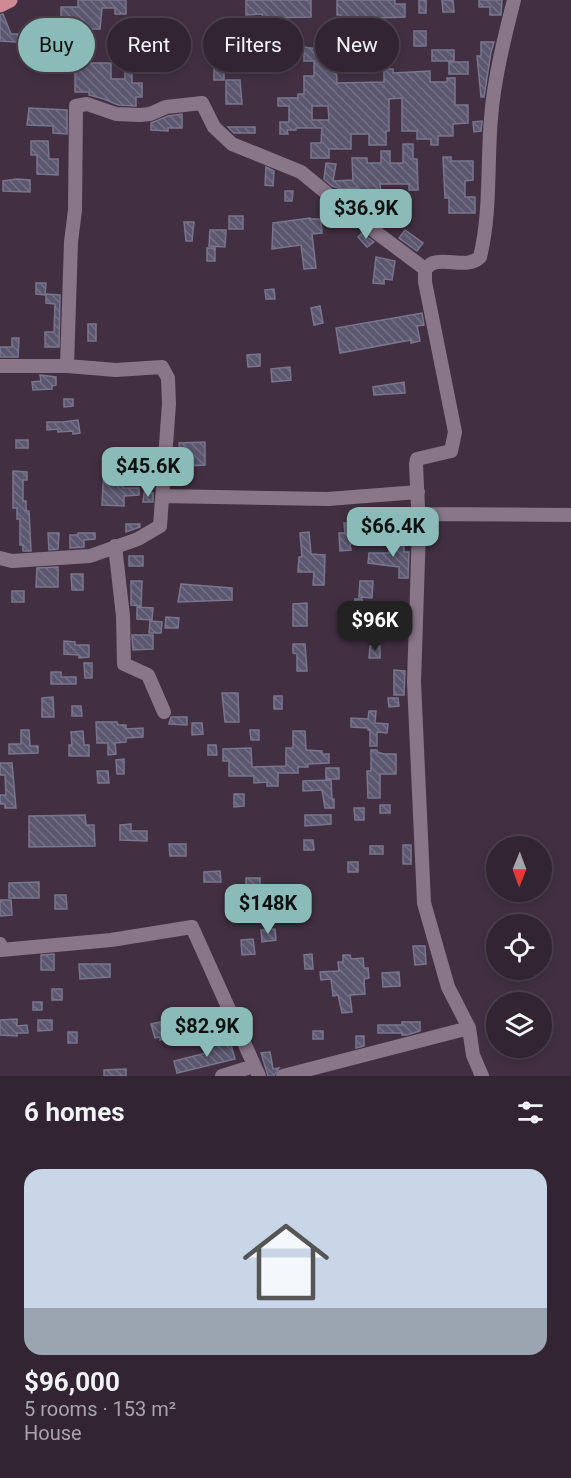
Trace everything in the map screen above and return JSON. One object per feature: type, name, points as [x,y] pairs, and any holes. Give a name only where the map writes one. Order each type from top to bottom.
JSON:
[{"type":"main road","points":[[0,5],[10,0]]},
{"type":"street","points":[[425,269],[433,263],[464,263],[480,257],[487,201],[491,117],[501,51],[514,0]]},
{"type":"street","points":[[67,366],[71,242],[75,210],[76,106],[87,104],[116,114],[140,115],[150,114],[166,107],[202,103],[214,127],[232,144],[301,172],[425,269]]},
{"type":"street","points":[[425,269],[425,282],[455,432],[451,451],[417,459],[414,682],[424,903],[448,987],[469,1028],[473,1055],[482,1076]]},
{"type":"street","points":[[0,366],[67,366],[116,370],[162,367],[167,374],[169,404],[160,526],[138,539],[90,556],[12,561],[0,558]]},
{"type":"street","points":[[162,496],[328,499],[418,492]]},
{"type":"street","points":[[418,514],[571,514]]},
{"type":"street","points":[[115,546],[123,616],[124,664],[148,675],[164,712]]},
{"type":"street","points":[[0,944],[1,950],[111,940],[192,927],[256,1071],[222,1076]]},
{"type":"street","points":[[283,1076],[469,1028]]},
{"type":"building","points":[[78,0],[126,0],[126,14],[115,14],[115,8],[102,8],[100,29],[95,29],[95,18],[61,18],[61,7],[78,7]]},
{"type":"building","points":[[246,0],[311,0],[311,17],[263,18],[262,14],[246,15]]},
{"type":"building","points":[[337,0],[395,0],[395,4],[405,4],[405,17],[341,18],[341,15],[337,15]]},
{"type":"building","points":[[419,0],[426,0],[426,13],[419,13]]},
{"type":"building","points":[[442,0],[453,0],[454,12],[443,12]]},
{"type":"building","points":[[479,0],[502,0],[501,15],[490,15],[490,7],[479,7]]},
{"type":"building","points":[[3,14],[11,34],[18,34],[18,42],[0,41],[0,15]]},
{"type":"building","points":[[414,31],[426,31],[426,46],[414,46]]},
{"type":"building","points":[[481,42],[494,42],[484,97],[481,97],[477,56],[481,56]]},
{"type":"building","points":[[304,47],[315,49],[315,72],[336,72],[337,83],[384,82],[384,72],[430,71],[430,82],[447,82],[447,78],[455,78],[455,105],[468,105],[468,123],[453,124],[453,136],[438,136],[438,145],[431,145],[431,139],[417,139],[417,131],[402,131],[402,98],[389,99],[389,131],[386,131],[386,145],[369,145],[369,134],[351,134],[351,149],[329,149],[329,158],[311,158],[311,143],[321,143],[322,128],[296,128],[296,130],[287,130],[288,134],[280,134],[280,122],[289,122],[289,106],[278,106],[278,98],[298,98],[298,94],[304,94],[304,76],[314,76],[314,61],[304,61]],"holes":[[[312,106],[328,106],[329,120],[312,120]]]},
{"type":"building","points":[[432,50],[454,50],[454,61],[432,61]]},
{"type":"building","points":[[449,62],[468,62],[468,74],[449,74]]},
{"type":"building","points":[[95,63],[107,63],[107,72],[111,72],[111,79],[125,79],[125,72],[132,72],[132,83],[142,83],[142,97],[136,97],[136,106],[118,105],[89,95],[89,92],[75,92],[75,72],[95,72]]},
{"type":"building","points":[[214,72],[224,72],[224,80],[214,80]]},
{"type":"building","points":[[226,80],[240,80],[242,104],[226,104]]},
{"type":"building","points":[[29,108],[67,110],[67,134],[53,133],[53,126],[27,125]]},
{"type":"building","points":[[182,114],[182,128],[168,128],[168,131],[151,130],[151,123],[168,116]]},
{"type":"building","points":[[482,121],[481,131],[474,132],[473,122]]},
{"type":"building","points":[[228,127],[255,127],[255,133],[234,133]]},
{"type":"building","points":[[31,141],[48,141],[49,159],[58,159],[58,175],[37,174],[37,155],[31,155]]},
{"type":"building","points":[[403,144],[413,144],[413,159],[417,159],[418,190],[409,190],[409,184],[380,184],[381,194],[357,196],[357,188],[341,189],[332,186],[324,179],[326,163],[336,164],[333,181],[353,180],[352,158],[367,158],[367,163],[381,163],[381,151],[390,151],[390,163],[403,163]]},
{"type":"building","points":[[443,157],[451,157],[451,161],[473,161],[473,180],[465,181],[465,197],[475,197],[475,213],[449,213],[449,198],[445,198]]},
{"type":"building","points":[[266,167],[274,171],[273,186],[265,185]]},
{"type":"building","points":[[30,180],[30,192],[3,191],[3,181]]},
{"type":"building","points":[[285,191],[293,191],[292,201],[285,201]]},
{"type":"building","points":[[229,216],[243,216],[243,229],[229,229]]},
{"type":"building","points":[[310,218],[321,219],[322,233],[312,234],[316,268],[304,269],[301,245],[272,249],[273,223]]},
{"type":"building","points":[[184,222],[194,222],[192,241],[186,241]]},
{"type":"building","points":[[210,230],[226,230],[225,247],[209,246]]},
{"type":"building","points":[[405,230],[423,243],[417,251],[399,238]]},
{"type":"building","points":[[362,233],[374,242],[367,247],[358,237]]},
{"type":"building","points":[[207,248],[215,248],[215,261],[207,261]]},
{"type":"building","points":[[376,257],[395,261],[392,280],[384,279],[384,284],[373,283]]},
{"type":"building","points":[[36,283],[46,283],[45,295],[36,294]]},
{"type":"building","points":[[274,289],[275,299],[266,299],[265,290]]},
{"type":"building","points":[[46,294],[60,295],[59,347],[45,347],[45,332],[54,332],[55,304],[46,303]]},
{"type":"building","points":[[320,306],[323,323],[314,325],[311,308]]},
{"type":"building","points":[[422,313],[424,325],[417,326],[420,341],[411,343],[411,340],[340,353],[336,328]]},
{"type":"building","points":[[88,324],[96,324],[96,341],[88,341]]},
{"type":"building","points":[[12,338],[19,338],[18,357],[0,357],[0,347],[12,347]]},
{"type":"building","points":[[260,354],[260,366],[248,367],[247,355]]},
{"type":"building","points":[[290,367],[291,380],[272,382],[271,369]]},
{"type":"building","points":[[40,375],[56,377],[56,385],[52,386],[52,389],[33,390],[32,382],[41,381]]},
{"type":"building","points":[[404,382],[405,393],[374,395],[373,387]]},
{"type":"building","points":[[64,399],[73,399],[73,406],[64,407]]},
{"type":"building","points":[[78,420],[80,433],[58,432],[58,429],[47,430],[47,422]]},
{"type":"building","points":[[16,440],[28,440],[28,448],[16,448]]},
{"type":"building","points":[[205,442],[205,465],[173,467],[174,454],[180,454],[179,443]]},
{"type":"building","points":[[150,453],[150,477],[139,477],[138,454]]},
{"type":"building","points":[[104,467],[123,468],[123,488],[139,488],[139,495],[124,496],[124,506],[102,505]]},
{"type":"building","points":[[13,471],[27,472],[27,480],[23,480],[23,501],[26,501],[26,511],[29,511],[31,551],[23,551],[23,545],[20,545],[20,519],[17,519],[17,508],[13,508]]},
{"type":"building","points":[[144,493],[153,493],[153,502],[143,502]]},
{"type":"building","points":[[359,510],[362,543],[350,544],[351,550],[340,551],[339,533],[345,533],[344,523],[351,523],[350,511]]},
{"type":"building","points":[[126,524],[140,524],[140,527],[126,532]]},
{"type":"building","points":[[309,532],[311,554],[325,555],[324,585],[313,585],[314,572],[298,572],[299,557],[302,557],[300,533]]},
{"type":"building","points":[[48,533],[59,533],[58,549],[49,550]]},
{"type":"building","points":[[78,533],[95,533],[95,539],[84,540],[84,547],[70,548],[70,535],[78,535]]},
{"type":"building","points":[[389,541],[404,542],[404,552],[409,552],[408,578],[399,578],[399,567],[368,563],[369,553],[389,553]]},
{"type":"building","points":[[129,556],[143,556],[143,566],[129,566]]},
{"type":"building","points":[[58,567],[58,587],[36,587],[37,568]]},
{"type":"building","points":[[71,574],[83,574],[83,590],[72,590]]},
{"type":"building","points":[[131,581],[142,581],[141,606],[131,605]]},
{"type":"building","points":[[360,581],[373,581],[372,598],[359,597]]},
{"type":"building","points":[[181,584],[232,588],[232,600],[178,602]]},
{"type":"building","points":[[12,591],[24,591],[24,602],[12,602]]},
{"type":"building","points":[[355,599],[362,599],[362,609],[354,609]]},
{"type":"building","points":[[307,603],[307,626],[293,626],[293,604]]},
{"type":"building","points":[[137,607],[153,608],[152,620],[137,619]]},
{"type":"building","points":[[343,612],[355,612],[355,624],[344,624]]},
{"type":"building","points":[[166,617],[179,618],[178,628],[165,628]]},
{"type":"building","points":[[150,621],[162,622],[161,633],[149,633]]},
{"type":"building","points":[[132,635],[153,635],[153,649],[133,650]]},
{"type":"building","points":[[64,641],[75,642],[75,645],[89,645],[89,657],[79,658],[79,655],[64,654]]},
{"type":"building","points":[[293,644],[305,644],[307,671],[297,671],[297,654],[293,653]]},
{"type":"building","points":[[370,646],[380,646],[380,658],[369,658]]},
{"type":"building","points":[[84,663],[92,663],[92,678],[85,678]]},
{"type":"building","points":[[394,670],[405,671],[404,695],[394,695]]},
{"type":"building","points":[[51,672],[61,672],[61,677],[76,677],[76,684],[51,684]]},
{"type":"building","points":[[222,693],[238,693],[239,722],[225,722]]},
{"type":"building","points":[[274,696],[282,696],[282,709],[274,709]]},
{"type":"building","points":[[53,697],[54,717],[42,717],[42,698]]},
{"type":"building","points":[[388,698],[398,698],[399,706],[389,707]]},
{"type":"building","points":[[72,706],[81,706],[82,716],[72,716]]},
{"type":"building","points":[[369,711],[376,711],[375,723],[388,724],[387,733],[377,732],[377,746],[370,746],[368,728],[351,727],[351,718],[368,719]]},
{"type":"building","points":[[171,717],[187,717],[187,725],[169,724]]},
{"type":"building","points":[[96,722],[117,722],[118,725],[126,725],[126,729],[143,728],[143,737],[126,738],[126,742],[115,743],[116,754],[108,755],[108,743],[97,743]]},
{"type":"building","points":[[192,723],[202,723],[203,734],[192,735]]},
{"type":"building","points":[[21,730],[29,730],[30,746],[38,746],[38,753],[9,754],[9,744],[21,744]]},
{"type":"building","points":[[250,730],[259,730],[259,740],[251,740]]},
{"type":"building","points":[[83,731],[84,745],[89,745],[89,756],[69,756],[69,745],[72,745],[71,732]]},
{"type":"building","points":[[293,731],[305,731],[306,750],[329,754],[329,763],[298,767],[298,773],[278,773],[278,786],[267,786],[267,782],[254,783],[254,776],[229,776],[229,761],[223,761],[223,749],[251,748],[252,767],[286,766],[286,748],[293,748]]},
{"type":"building","points":[[208,745],[216,745],[217,755],[208,755]]},
{"type":"building","points":[[371,750],[384,754],[396,754],[396,774],[380,774],[380,798],[368,798],[367,771],[371,771]]},
{"type":"building","points":[[124,759],[124,774],[117,774],[116,760]]},
{"type":"building","points":[[0,763],[12,763],[16,808],[5,808],[5,804],[0,804],[0,795],[6,795],[5,775],[0,775]]},
{"type":"building","points":[[326,768],[339,768],[339,779],[326,779]]},
{"type":"building","points":[[97,771],[108,771],[109,783],[98,783]]},
{"type":"building","points":[[331,780],[334,808],[325,808],[322,790],[303,791],[303,781]]},
{"type":"building","points":[[234,794],[244,794],[244,806],[234,807]]},
{"type":"building","points":[[380,805],[390,805],[390,813],[380,813]]},
{"type":"building","points":[[354,808],[364,808],[364,820],[355,820]]},
{"type":"building","points":[[85,815],[86,825],[94,825],[95,846],[29,847],[29,816]]},
{"type":"building","points":[[305,815],[331,815],[331,824],[305,826]]},
{"type":"building","points":[[131,824],[131,831],[147,831],[147,841],[120,840],[120,825]]},
{"type":"building","points":[[304,840],[313,840],[314,850],[304,850]]},
{"type":"building","points":[[169,844],[186,844],[186,856],[170,856]]},
{"type":"building","points":[[403,845],[411,845],[411,864],[403,864]]},
{"type":"building","points":[[370,846],[383,846],[383,854],[370,854]]},
{"type":"building","points":[[348,862],[358,862],[358,872],[348,872]]},
{"type":"building","points":[[220,871],[221,882],[204,882],[204,872]]},
{"type":"building","points":[[246,878],[260,878],[260,885],[246,885]]},
{"type":"building","points":[[39,882],[39,898],[9,898],[9,883]]},
{"type":"building","points":[[55,895],[66,895],[67,909],[55,909]]},
{"type":"building","points":[[0,900],[11,900],[12,915],[0,916]]},
{"type":"building","points":[[275,929],[276,940],[262,942],[261,930]]},
{"type":"building","points":[[253,939],[255,954],[242,955],[241,940]]},
{"type":"building","points":[[413,946],[425,946],[426,964],[415,965]]},
{"type":"building","points":[[54,954],[54,970],[41,970],[41,955]]},
{"type":"building","points":[[312,954],[313,969],[305,969],[304,955]]},
{"type":"building","points":[[343,955],[350,955],[351,959],[363,958],[364,968],[368,968],[369,978],[364,979],[365,994],[350,995],[352,1012],[342,1013],[338,995],[333,996],[331,979],[321,980],[320,972],[339,971],[338,962],[343,962]]},
{"type":"building","points":[[79,964],[110,964],[110,977],[80,979]]},
{"type":"building","points":[[399,972],[400,986],[383,987],[382,973]]},
{"type":"building","points":[[52,989],[62,989],[62,1000],[52,1000]]},
{"type":"building","points":[[33,1002],[42,1002],[42,1010],[33,1010]]},
{"type":"building","points":[[211,1010],[214,1024],[209,1025],[210,1027],[160,1040],[160,1037],[155,1038],[151,1024]]},
{"type":"building","points":[[17,1019],[17,1026],[27,1025],[28,1033],[17,1033],[17,1036],[0,1035],[0,1020]]},
{"type":"building","points":[[38,1020],[52,1020],[52,1030],[38,1031]]},
{"type":"building","points":[[402,1022],[420,1022],[420,1031],[407,1035],[378,1033],[378,1025],[402,1025]]},
{"type":"building","points":[[313,1031],[323,1031],[323,1039],[313,1039]]},
{"type":"building","points":[[68,1032],[77,1032],[77,1043],[68,1043]]},
{"type":"building","points":[[356,1036],[364,1036],[364,1046],[356,1048]]},
{"type":"building","points":[[230,1041],[235,1059],[177,1073],[174,1061],[210,1052],[209,1046]]},
{"type":"building","points":[[270,1052],[273,1069],[279,1068],[274,1076],[268,1076],[261,1053]]},
{"type":"building","points":[[126,1069],[126,1076],[104,1076],[104,1070]]}]
